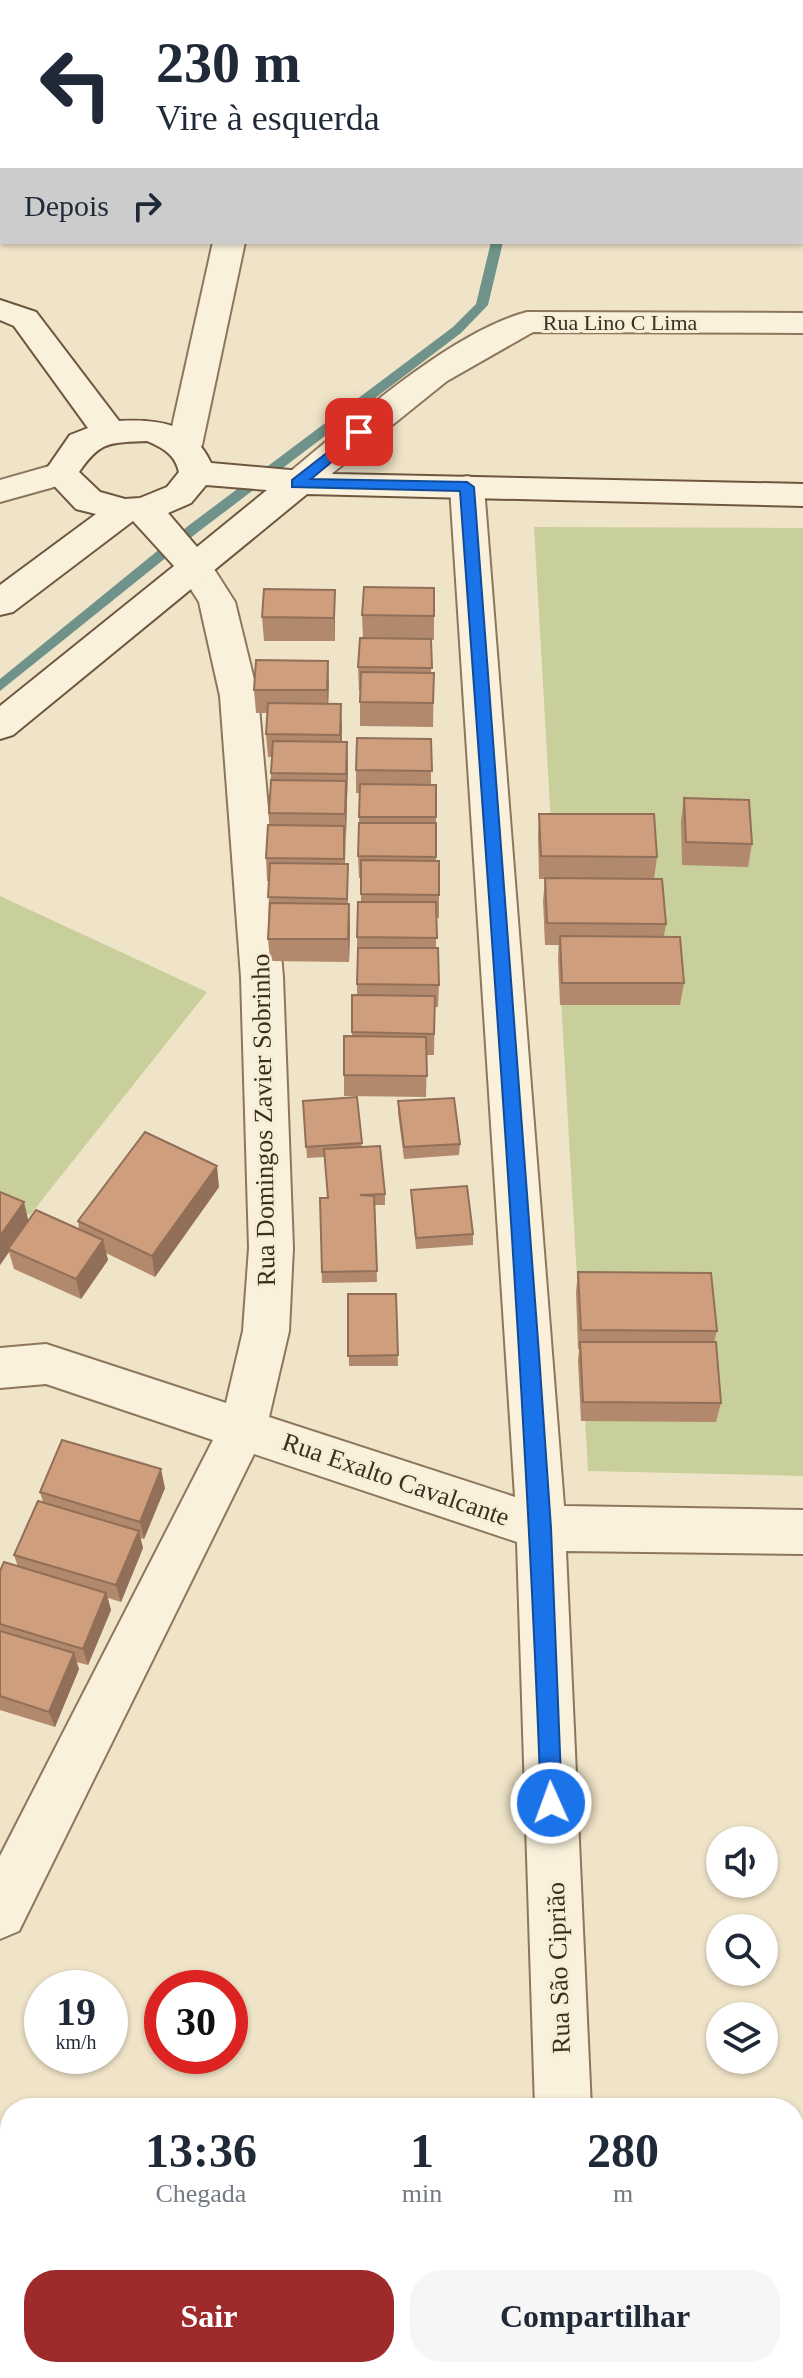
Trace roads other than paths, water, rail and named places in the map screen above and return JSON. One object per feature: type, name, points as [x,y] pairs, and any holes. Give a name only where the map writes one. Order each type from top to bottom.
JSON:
[{"type":"street","points":[[0,726],[162,535],[191,459],[188,419],[225,271],[229,244]]},
{"type":"street","points":[[1,307],[0,329],[96,438]]},
{"type":"street","name":"Rua Lino C Lima","points":[[162,535],[286,483],[401,398],[492,338],[527,322],[803,323]]},
{"type":"street","points":[[0,491],[60,474],[96,438],[152,430],[191,459],[235,477],[286,483],[803,495]]},
{"type":"street","points":[[60,474],[88,501],[162,535]]},
{"type":"street","name":"Rua São Ciprião","points":[[467,487],[541,1528],[563,2098]]},
{"type":"street","points":[[0,603],[162,535]]},
{"type":"street","name":"Rua Domingos Zavier Sobrinho","points":[[0,1912],[243,1428],[266,1331],[271,1248],[262,977],[239,696],[217,602],[162,535]]},
{"type":"street","name":"Rua Exalto Cavalcante","points":[[0,1368],[46,1364],[541,1528],[803,1532]]},
{"type":"waterway","points":[[0,686],[193,529],[457,330],[482,305],[497,244]]}]
